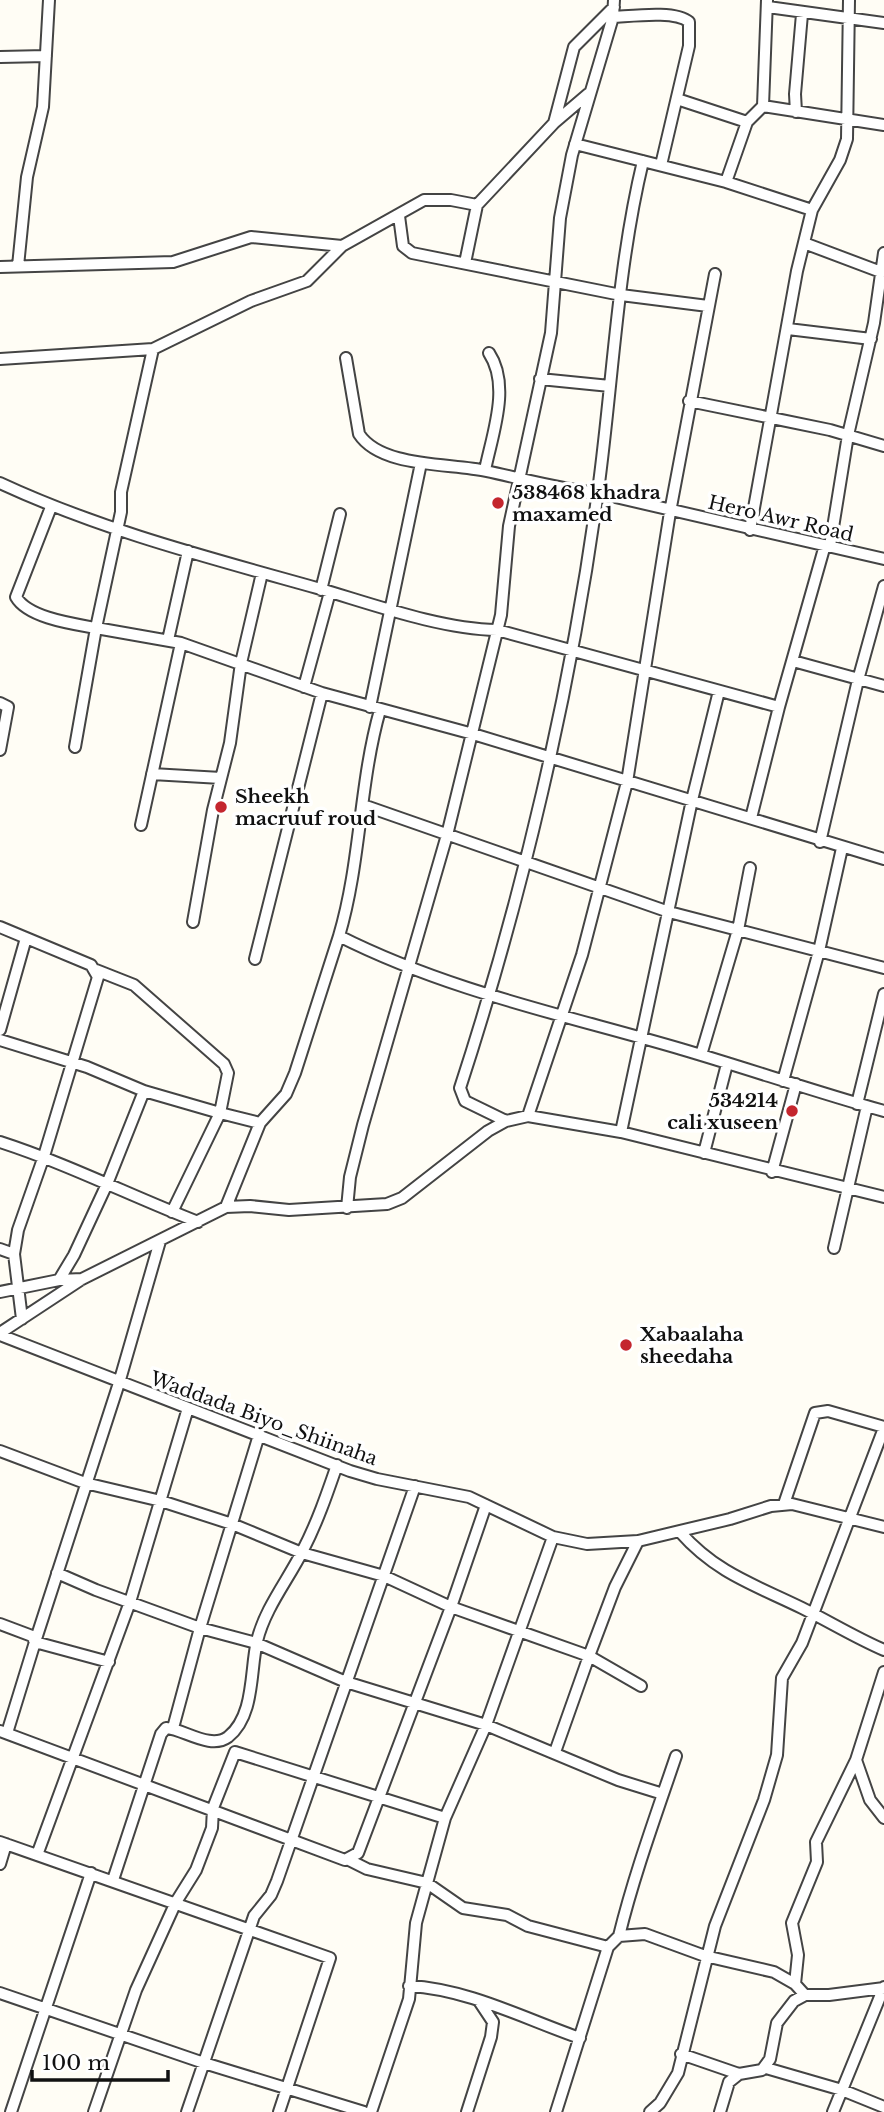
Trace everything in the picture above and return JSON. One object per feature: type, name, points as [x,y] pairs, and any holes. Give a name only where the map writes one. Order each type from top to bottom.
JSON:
[{"type":"street","points":[[18,265],[27,177],[43,107],[49,0]]},
{"type":"street","points":[[750,530],[812,210],[840,160],[847,139],[849,0]]},
{"type":"street","points":[[726,182],[747,122],[763,106],[767,4],[803,14],[884,23]]},
{"type":"street","points":[[347,1208],[350,1177],[363,1125],[447,835],[497,630],[509,526],[551,333],[556,282],[554,267],[560,218],[575,144],[614,8]]},
{"type":"street","points":[[614,8],[684,17],[689,22],[689,46],[661,164]]},
{"type":"street","points":[[554,123],[574,47],[614,8]]},
{"type":"street","points":[[796,112],[795,94],[803,14]]},
{"type":"street","points":[[0,57],[46,56]]},
{"type":"street","points":[[465,263],[477,205],[554,123],[588,94]]},
{"type":"street","points":[[677,99],[747,122]]},
{"type":"street","points":[[763,106],[884,125]]},
{"type":"street","points":[[575,144],[726,182],[812,210]]},
{"type":"street","points":[[506,1121],[460,1096],[460,1088],[490,996],[549,758],[598,493],[629,222],[643,161]]},
{"type":"street","points":[[0,359],[153,349],[251,301],[307,281],[342,246],[424,200],[451,200],[477,205]]},
{"type":"street","points":[[399,216],[403,246],[412,253],[621,295],[708,306]]},
{"type":"street","points":[[1,270],[18,265],[173,262],[251,237],[342,246]]},
{"type":"street","points":[[804,243],[881,272]]},
{"type":"street","points":[[751,818],[779,707],[827,546],[848,435],[871,339],[884,253]]},
{"type":"street","points":[[528,1116],[600,888],[626,782],[689,401],[715,274]]},
{"type":"street","points":[[788,329],[871,339]]},
{"type":"street","points":[[75,747],[117,529],[121,492],[153,349]]},
{"type":"street","points":[[485,470],[500,385],[498,367],[489,354]]},
{"type":"street","name":"Hero Awr Road","points":[[346,358],[359,434],[365,443],[421,463],[485,470],[519,480],[598,493],[670,512],[884,558]]},
{"type":"street","points":[[540,379],[610,386]]},
{"type":"street","points":[[689,401],[773,417],[884,446]]},
{"type":"street","points":[[226,1208],[260,1123],[286,1094],[349,902],[391,609],[421,463]]},
{"type":"street","points":[[0,483],[51,507],[117,529],[326,591],[460,626],[497,630],[779,707]]},
{"type":"street","points":[[51,507],[16,597],[20,604],[37,612],[96,628],[181,643],[322,693],[473,734],[751,818],[820,842],[884,859]]},
{"type":"street","points":[[304,687],[340,514]]},
{"type":"street","points":[[168,640],[188,551]]},
{"type":"street","points":[[193,922],[230,743],[241,663],[262,572]]},
{"type":"street","points":[[820,842],[858,680],[884,586]]},
{"type":"street","points":[[141,825],[181,643]]},
{"type":"street","points":[[793,661],[884,686]]},
{"type":"street","points":[[621,1132],[692,800],[719,691]]},
{"type":"street","points":[[255,958],[322,693]]},
{"type":"street","points":[[0,703],[8,707],[0,750]]},
{"type":"street","points":[[152,774],[221,778]]},
{"type":"street","points":[[363,805],[669,912],[884,968]]},
{"type":"street","points":[[783,1080],[819,951],[842,848]]},
{"type":"street","points":[[701,1055],[738,930],[750,868]]},
{"type":"street","points":[[0,927],[134,985],[224,1064],[228,1073],[220,1113],[172,1212]]},
{"type":"street","points":[[339,936],[409,970],[884,1111]]},
{"type":"street","points":[[0,1030],[26,938]]},
{"type":"street","points":[[22,1320],[21,1289],[14,1254],[18,1230],[96,990],[96,970]]},
{"type":"street","points":[[834,1248],[884,994]]},
{"type":"street","points":[[0,1040],[144,1091],[260,1123]]},
{"type":"street","points":[[704,1153],[727,1064]]},
{"type":"street","points":[[772,1172],[796,1084]]},
{"type":"street","points":[[59,1280],[74,1255],[107,1184],[144,1091]]},
{"type":"street","points":[[0,1334],[82,1279],[226,1208],[347,1208],[387,1204],[402,1198],[449,1159],[506,1121],[528,1116],[621,1132],[772,1172],[884,1197]]},
{"type":"street","points":[[0,1142],[44,1156],[198,1222]]},
{"type":"street","points":[[160,1241],[119,1382],[35,1642],[2,1733],[347,1859],[367,1869],[427,1883],[463,1908],[507,1915],[532,1927],[608,1947]]},
{"type":"street","points":[[0,1250],[14,1254]]},
{"type":"street","points":[[0,1292],[59,1280],[82,1279]]},
{"type":"street","name":"Waddada Biyo_Shiinaha","points":[[0,1334],[377,1479],[469,1497],[553,1537],[587,1544],[638,1541],[784,1504],[884,1527]]},
{"type":"street","points":[[37,1855],[130,1602],[188,1408]]},
{"type":"street","points":[[650,2112],[660,2103],[678,2073],[705,1956],[740,1856],[758,1818],[777,1755],[782,1678],[798,1655],[852,1518],[884,1427],[828,1410],[815,1413],[784,1504]]},
{"type":"street","points":[[173,1728],[200,1628],[259,1435]]},
{"type":"street","points":[[0,1451],[85,1483],[161,1501],[232,1524],[302,1553],[384,1576],[451,1607],[589,1656],[641,1686]]},
{"type":"street","points":[[113,1880],[161,1734],[166,1728],[173,1728],[195,1737],[217,1741],[227,1738],[236,1728],[254,1675],[257,1643],[271,1608],[302,1553],[337,1465]]},
{"type":"street","points":[[187,2112],[249,1927],[274,1888],[415,1486]]},
{"type":"street","points":[[347,1859],[358,1853],[412,1704],[451,1607],[486,1505]]},
{"type":"street","points":[[680,1532],[696,1551],[736,1579],[884,1650]]},
{"type":"street","points":[[371,2112],[402,2024],[409,1986],[411,1948],[445,1818],[486,1726],[553,1537]]},
{"type":"street","points":[[555,1752],[615,1587],[638,1541]]},
{"type":"street","points":[[57,1573],[200,1628],[257,1643],[346,1682],[486,1726],[618,1780],[663,1794]]},
{"type":"street","points":[[0,1624],[32,1636],[35,1642],[109,1662]]},
{"type":"street","points":[[795,1984],[798,1955],[792,1923],[817,1862],[816,1842],[856,1760],[884,1672]]},
{"type":"street","points":[[94,2112],[136,1990],[176,1902],[196,1870],[212,1828],[212,1811],[235,1752],[445,1818]]},
{"type":"street","points":[[556,2112],[608,1947],[619,1936],[635,1874],[646,1851],[676,1756]]},
{"type":"street","points":[[856,1760],[870,1800],[884,1818]]},
{"type":"street","points":[[0,1864],[3,1843],[249,1927],[331,1958],[279,2112]]},
{"type":"street","points":[[11,2112],[91,1873]]},
{"type":"street","points":[[619,1936],[645,1934],[705,1956],[774,1972],[795,1984],[805,1995]]},
{"type":"street","points":[[409,1986],[438,1989],[480,2001],[580,2038]]},
{"type":"street","points":[[766,2068],[777,2023],[794,2001],[805,1995],[830,1995],[884,1988],[833,2112]]},
{"type":"street","points":[[0,1993],[204,2063],[364,2112]]},
{"type":"street","points":[[467,2112],[491,2037],[493,2022],[480,2001]]},
{"type":"street","points":[[681,2054],[739,2074]]},
{"type":"street","points":[[720,2112],[729,2082],[739,2074],[766,2068],[842,2090],[884,2107]]},
{"type":"place","name":"538468 khadra maxamed","points":[[498,503]]},
{"type":"place","name":"Sheekh macruuf roud","points":[[221,807]]},
{"type":"place","name":"534214 cali xuseen","points":[[792,1111]]},
{"type":"place","name":"Xabaalaha sheedaha","points":[[626,1345]]}]
